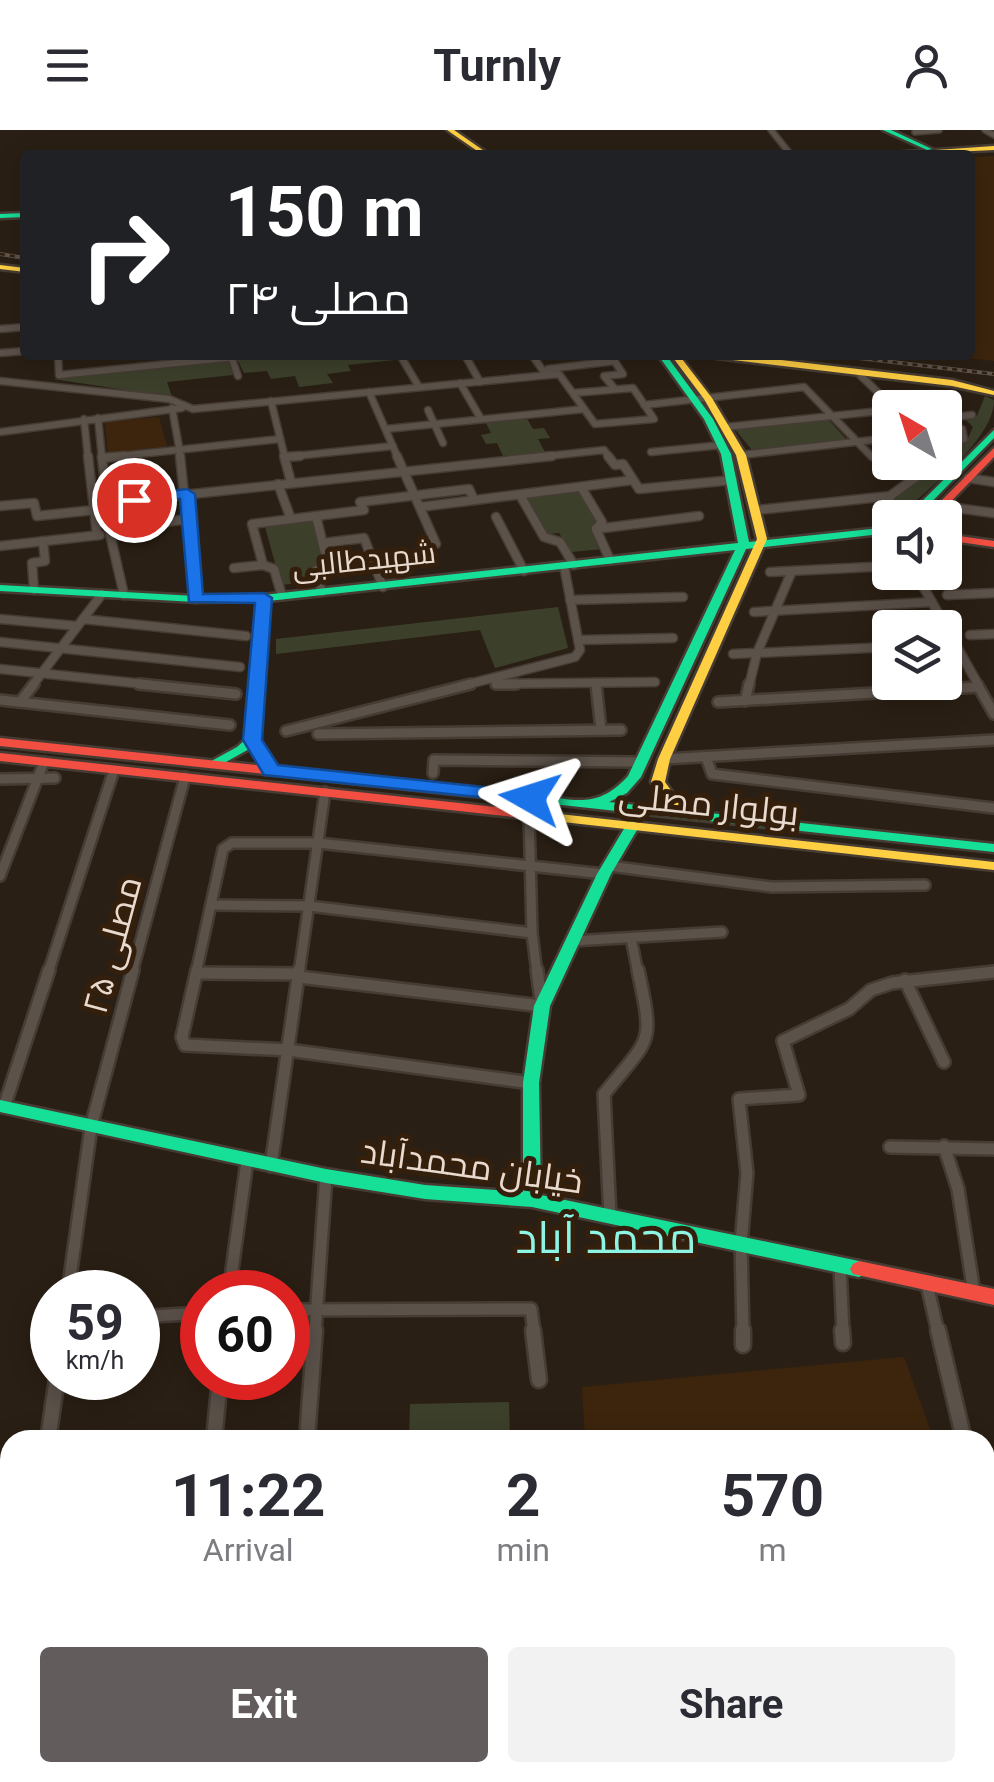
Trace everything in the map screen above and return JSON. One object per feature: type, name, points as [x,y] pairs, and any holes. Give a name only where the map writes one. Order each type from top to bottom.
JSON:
[{"type":"street","points":[[439,130],[468,150]]},
{"type":"street","points":[[450,130],[480,150]]},
{"type":"street","points":[[771,130],[787,150]]},
{"type":"street","points":[[872,130],[913,145]]},
{"type":"street","points":[[886,130],[913,145]]},
{"type":"street","points":[[913,145],[939,130]]},
{"type":"street","points":[[985,130],[994,135]]},
{"type":"street","points":[[58,360],[59,375],[193,360]]},
{"type":"street","points":[[127,360],[128,369]]},
{"type":"street","points":[[232,360],[238,376]]},
{"type":"street","points":[[404,360],[419,387]]},
{"type":"street","points":[[468,360],[480,382]]},
{"type":"street","points":[[536,360],[544,372],[560,374],[573,393],[584,409],[595,424],[654,419],[632,388],[573,393]]},
{"type":"street","points":[[0,432],[172,408],[480,382],[602,360]]},
{"type":"street","points":[[614,360],[624,374],[604,376],[614,390]]},
{"type":"street","points":[[595,806],[622,790],[640,762],[739,545],[726,427],[666,360]]},
{"type":"street","points":[[677,360],[730,451],[757,510],[762,542],[664,759],[658,782],[668,796],[697,816]]},
{"type":"street","points":[[758,360],[994,390]]},
{"type":"street","points":[[781,360],[994,390]]},
{"type":"street","points":[[860,375],[874,390]]},
{"type":"street","points":[[0,380],[169,399],[193,408]]},
{"type":"street","points":[[460,384],[481,419]]},
{"type":"street","points":[[644,405],[804,386],[872,457]]},
{"type":"street","points":[[283,388],[288,400]]},
{"type":"street","points":[[369,392],[436,544]]},
{"type":"street","points":[[271,401],[291,482]]},
{"type":"street","points":[[172,408],[187,494],[195,599]]},
{"type":"street","points":[[386,429],[584,409]]},
{"type":"street","points":[[428,410],[443,444]]},
{"type":"street","points":[[726,427],[872,411]]},
{"type":"street","points":[[962,417],[972,416]]},
{"type":"street","points":[[98,418],[110,532],[124,595]]},
{"type":"street","points":[[84,420],[97,536]]},
{"type":"street","points":[[962,429],[962,440]]},
{"type":"street","points":[[935,500],[994,433]]},
{"type":"street","points":[[102,458],[280,438]]},
{"type":"street","points":[[658,462],[650,452],[730,451],[872,440]]},
{"type":"street","points":[[284,457],[393,446]]},
{"type":"street","points":[[107,503],[604,450],[615,465],[622,464],[639,490],[734,480]]},
{"type":"street","points":[[940,500],[994,452]]},
{"type":"street","points":[[968,478],[994,482]]},
{"type":"street","points":[[420,506],[633,480]]},
{"type":"street","points":[[757,510],[890,496],[912,480]]},
{"type":"street","points":[[278,484],[291,518]]},
{"type":"street","points":[[582,487],[602,522],[596,529]]},
{"type":"street","points":[[263,565],[252,524],[364,510],[360,502],[469,490],[474,500]]},
{"type":"street","points":[[286,731],[575,657],[580,650],[570,600],[569,565],[560,542],[544,537],[520,495]]},
{"type":"street","points":[[889,500],[890,496]]},
{"type":"street","points":[[0,506],[34,503],[37,516],[94,510]]},
{"type":"street","points":[[962,513],[994,513]]},
{"type":"street","points":[[316,516],[328,565],[314,571],[322,592]]},
{"type":"street","points":[[596,529],[699,516]]},
{"type":"street","points":[[496,517],[524,570]]},
{"type":"street","points":[[0,546],[97,536],[189,519]]},
{"type":"street","name":"شهیدطالبی","points":[[0,588],[195,599],[264,598],[739,545],[851,523],[872,525]]},
{"type":"street","points":[[596,529],[610,560]]},
{"type":"street","points":[[962,535],[994,540]]},
{"type":"street","points":[[323,543],[364,538],[383,587]]},
{"type":"street","points":[[34,590],[32,563],[45,561],[43,541]]},
{"type":"street","points":[[234,568],[263,565],[274,569],[282,596]]},
{"type":"street","points":[[770,572],[872,567]]},
{"type":"street","points":[[746,700],[758,654],[792,571]]},
{"type":"street","points":[[925,590],[935,610]]},
{"type":"street","points":[[947,595],[994,592]]},
{"type":"street","points":[[20,702],[102,594]]},
{"type":"street","points":[[570,600],[684,596]]},
{"type":"street","points":[[264,598],[252,740],[271,770]]},
{"type":"street","points":[[754,612],[932,602]]},
{"type":"street","points":[[0,618],[246,636]]},
{"type":"street","points":[[970,635],[994,634]]},
{"type":"street","points":[[578,640],[673,638]]},
{"type":"street","points":[[0,642],[240,666]]},
{"type":"street","points":[[734,654],[872,648]]},
{"type":"street","points":[[962,662],[994,714]]},
{"type":"street","points":[[0,669],[236,694]]},
{"type":"street","points":[[478,684],[655,682]]},
{"type":"street","points":[[596,683],[601,730]]},
{"type":"street","points":[[718,702],[978,687]]},
{"type":"street","points":[[0,700],[230,725]]},
{"type":"street","points":[[318,734],[620,730]]},
{"type":"street","points":[[212,764],[228,758],[252,740]]},
{"type":"street","points":[[664,759],[994,740]]},
{"type":"street","name":"بولوار مصلی","points":[[0,742],[994,848]]},
{"type":"street","name":"بولوار مصلی","points":[[0,757],[41,770],[114,770],[994,866]]},
{"type":"street","points":[[706,757],[712,774],[994,808]]},
{"type":"street","points":[[433,773],[434,760],[640,762]]},
{"type":"street","points":[[0,876],[41,770]]},
{"type":"street","points":[[0,779],[41,770],[55,778]]},
{"type":"street","points":[[2,1107],[114,770]]},
{"type":"street","name":"مصلی ۲۵","points":[[71,1270],[91,1127],[185,778]]},
{"type":"street","points":[[272,1166],[325,792]]},
{"type":"street","points":[[529,814],[532,933],[542,1006]]},
{"type":"street","points":[[532,1200],[530,1083],[542,1006],[607,870],[633,826]]},
{"type":"street","points":[[530,1083],[288,1050],[185,1046],[182,1038],[225,845],[318,842],[772,887],[926,885]]},
{"type":"street","points":[[213,905],[309,906],[532,933]]},
{"type":"street","points":[[572,941],[722,932]]},
{"type":"street","points":[[610,1216],[604,1094],[648,1040],[650,1023],[631,938]]},
{"type":"street","points":[[743,1345],[741,1244],[747,1172],[739,1099],[799,1095],[783,1041],[849,1010],[871,990],[905,980],[994,972]]},
{"type":"street","points":[[198,973],[299,975],[542,1006]]},
{"type":"street","points":[[905,980],[944,1062]]},
{"type":"street","name":"خیابان محمدآباد","points":[[2,1107],[326,1176],[425,1192],[532,1200],[994,1298]]},
{"type":"street","points":[[944,1146],[958,1189],[974,1293]]},
{"type":"street","points":[[890,1148],[994,1149]]},
{"type":"street","points":[[232,1270],[246,1161]]},
{"type":"street","points":[[308,1430],[326,1176]]},
{"type":"street","points":[[840,1266],[843,1342]]},
{"type":"street","points":[[927,1284],[962,1430]]},
{"type":"street","points":[[310,1310],[530,1309],[539,1380]]},
{"type":"street","points":[[49,1430],[53,1400]]},
{"type":"street","points":[[215,1430],[218,1400]]},
{"type":"shaded area","points":[[994,156],[994,361],[975,359],[975,157]]},
{"type":"shaded area","points":[[159,417],[167,446],[108,454],[105,422]]},
{"type":"shaded area","points":[[904,1357],[930,1430],[584,1430],[582,1387]]},
{"type":"green space","points":[[395,360],[348,365],[351,371],[327,374],[333,383],[299,387],[295,376],[271,379],[267,371],[244,373],[238,361]]},
{"type":"green space","points":[[228,361],[233,375],[167,382],[172,397],[53,379]]},
{"type":"green space","points":[[985,396],[994,400],[985,429],[962,457],[962,442],[973,427],[964,418],[977,416]]},
{"type":"green space","points":[[526,417],[533,429],[544,428],[550,438],[538,439],[545,452],[503,456],[497,443],[486,444],[481,435],[491,433],[485,421]]},
{"type":"green space","points":[[827,418],[847,440],[752,450],[733,427]]},
{"type":"green space","points":[[918,480],[939,480],[918,500],[894,500],[894,496]]},
{"type":"green space","points":[[580,488],[600,522],[603,549],[571,552],[559,533],[548,534],[524,494]]},
{"type":"green space","points":[[311,518],[331,579],[281,585],[264,523]]},
{"type":"green space","points":[[558,607],[568,648],[495,668],[480,630],[276,654],[276,639]]},
{"type":"green space","points":[[509,1402],[510,1430],[409,1430],[410,1404]]},
{"type":"railway","points":[[0,254],[20,257]]},
{"type":"railway","points":[[875,360],[994,374]]},
{"type":"traffic: fast","points":[[886,130],[929,149]]},
{"type":"traffic: fast","points":[[0,216],[20,215]]},
{"type":"traffic: fast","points":[[595,805],[622,790],[634,777],[744,542],[726,454],[708,419],[666,360]]},
{"type":"traffic: fast","points":[[928,500],[994,433]]},
{"type":"traffic: fast","points":[[0,588],[195,599],[263,598],[872,532]]},
{"type":"traffic: fast","points":[[263,598],[252,740],[271,770]]},
{"type":"traffic: fast","points":[[212,764],[242,750],[252,740]]},
{"type":"traffic: fast","points":[[530,798],[994,848]]},
{"type":"traffic: fast","points":[[532,1200],[531,1083],[542,1006],[604,874],[633,825]]},
{"type":"traffic: fast","points":[[0,1106],[326,1176],[425,1192],[532,1200],[859,1269]]},
{"type":"traffic: slow","points":[[450,130],[480,150]]},
{"type":"traffic: slow","points":[[965,150],[994,148]]},
{"type":"traffic: slow","points":[[0,267],[20,269]]},
{"type":"traffic: slow","points":[[679,360],[708,398],[741,455],[762,539],[664,759],[658,782],[668,796],[697,816]]},
{"type":"traffic: slow","points":[[758,360],[952,383],[992,393]]},
{"type":"traffic: slow","points":[[541,816],[994,866]]},
{"type":"traffic: jam","points":[[946,500],[994,451]]},
{"type":"traffic: jam","points":[[962,539],[994,544]]},
{"type":"traffic: jam","points":[[0,742],[530,798]]},
{"type":"traffic: jam","points":[[0,757],[541,816]]},
{"type":"traffic: jam","points":[[859,1269],[994,1297]]},
{"type":"district","name":"محمد آباد","points":[[606,1237]]},
{"type":"route","points":[[134,500],[187,494],[195,599],[264,598],[252,740],[271,770],[530,798]]}]
